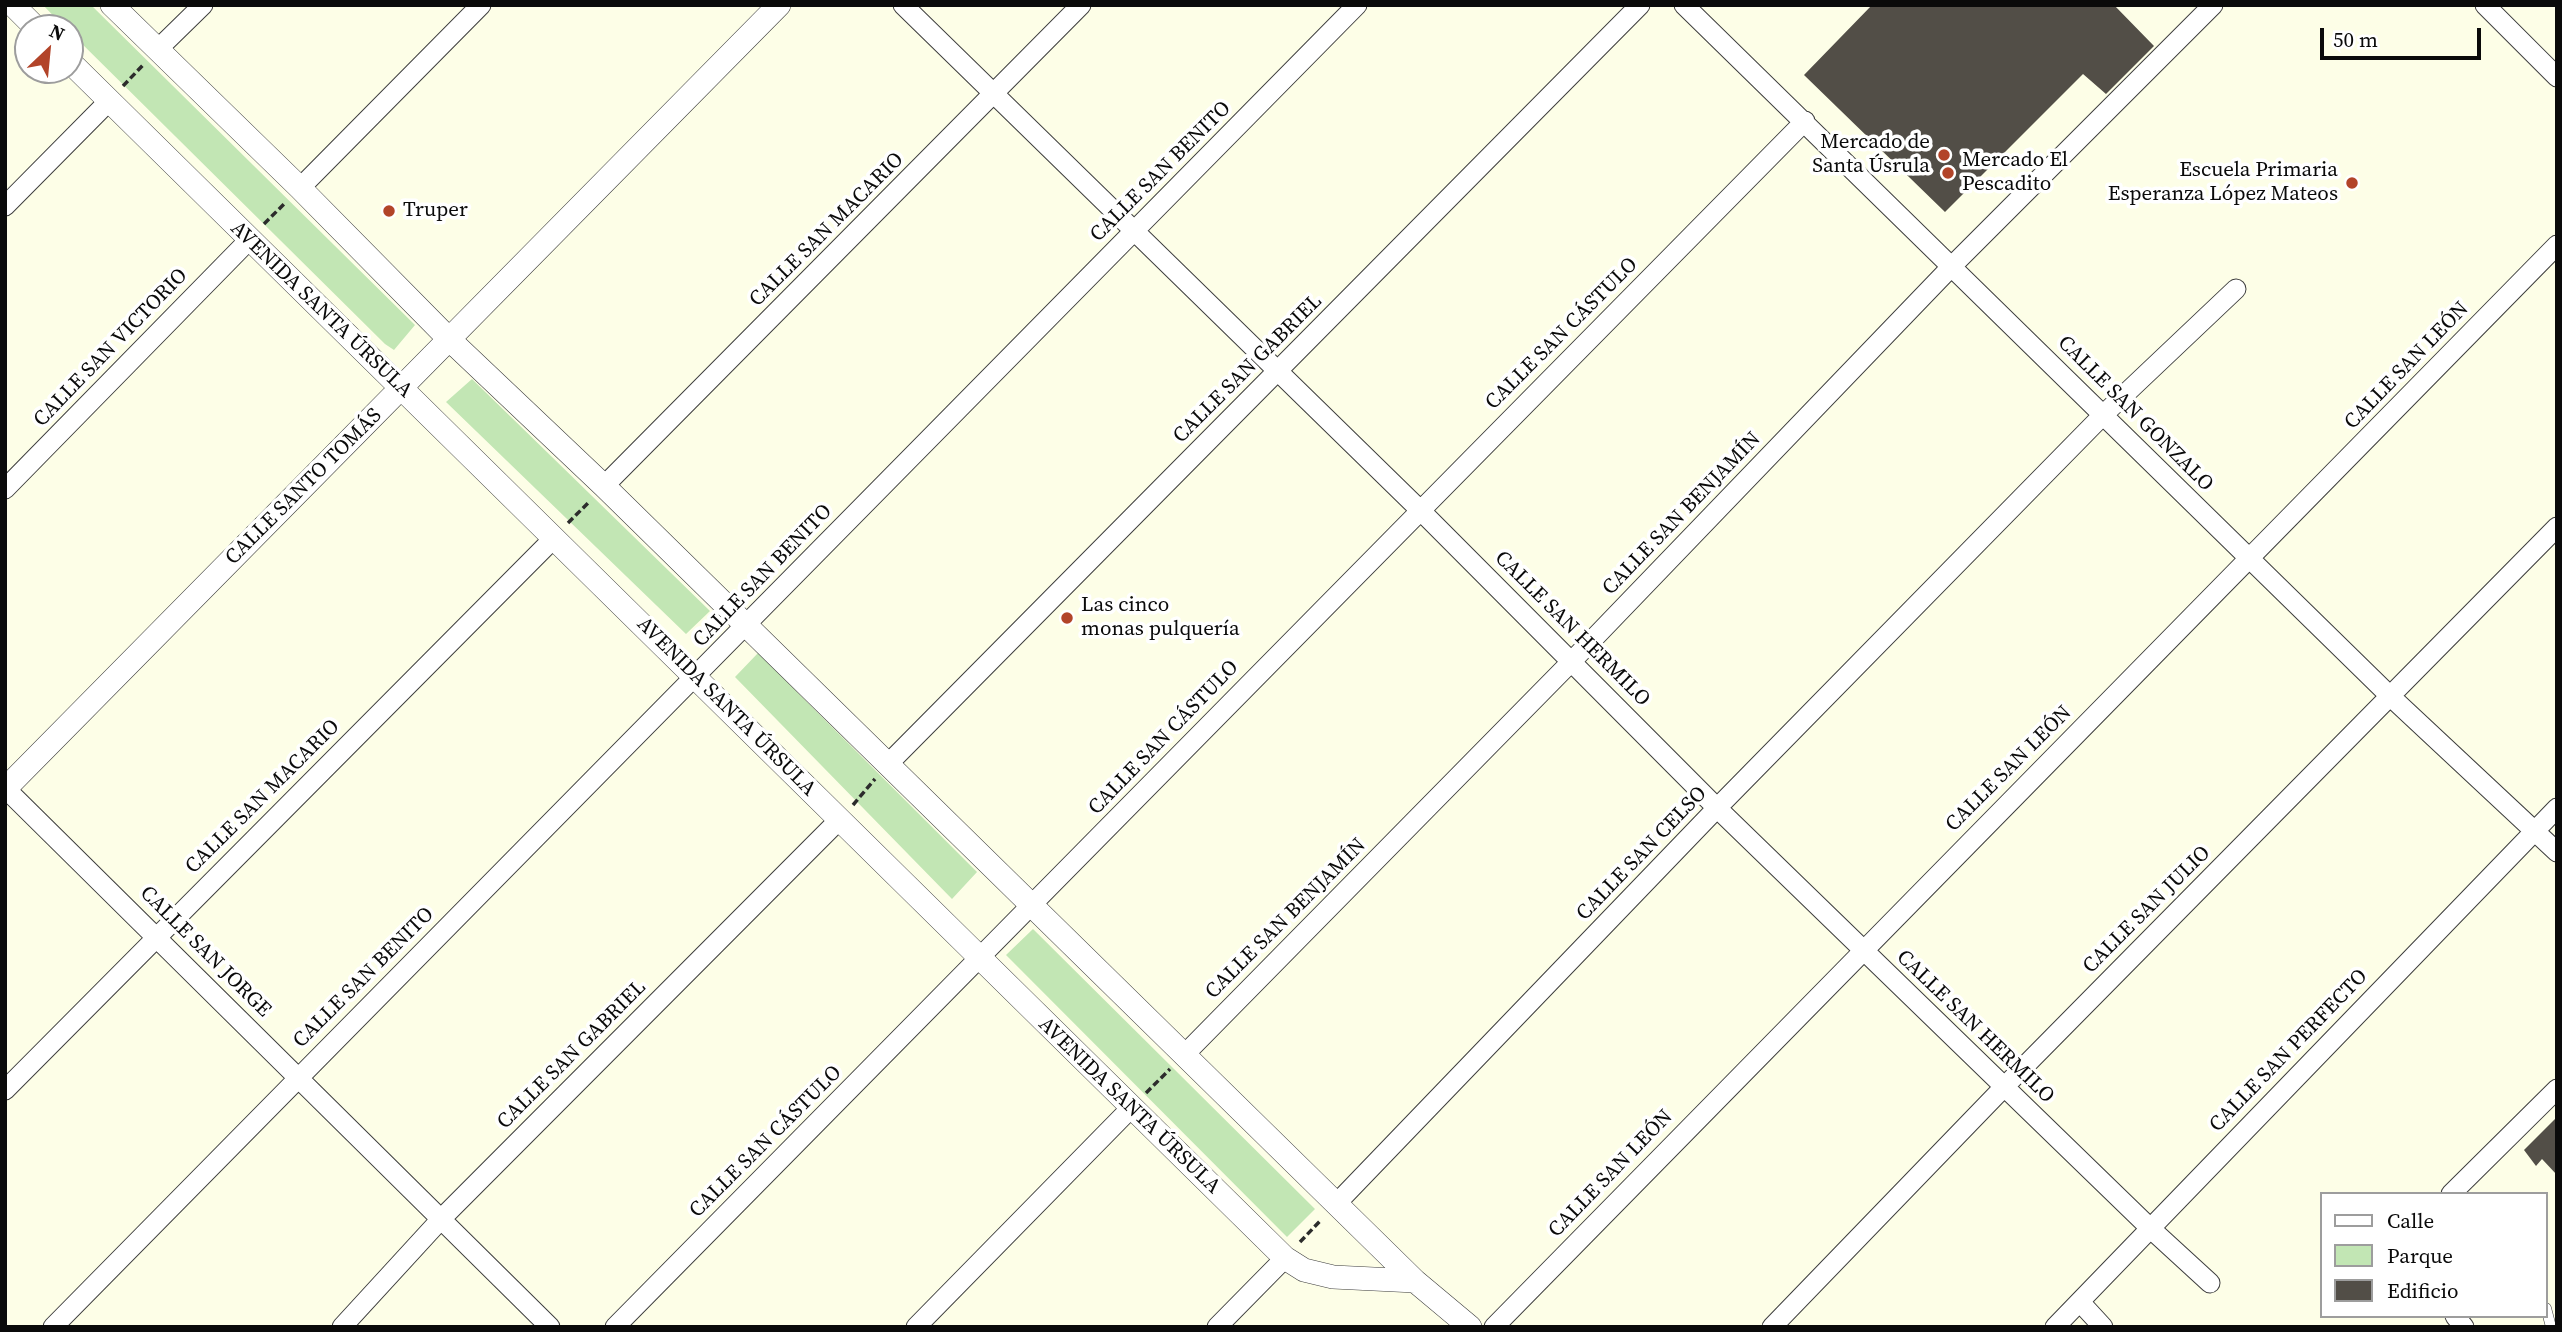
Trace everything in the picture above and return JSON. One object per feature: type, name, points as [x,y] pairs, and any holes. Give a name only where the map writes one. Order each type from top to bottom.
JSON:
[{"type":"street","points":[[112,5],[300,188],[450,340],[604,486],[1415,1281],[1470,1327]]},
{"type":"street","points":[[158,50],[203,5]]},
{"type":"street","points":[[300,188],[481,5]]},
{"type":"street","name":"CALLE SANTO TOMÁS","points":[[5,789],[779,5]]},
{"type":"street","name":"CALLE SAN HERMILO","points":[[903,5],[1279,370],[1862,950],[2210,1283]]},
{"type":"street","name":"CALLE SAN MACARIO","points":[[604,486],[1081,5]]},
{"type":"street","name":"CALLE SAN BENITO","points":[[53,1327],[1357,5]]},
{"type":"street","name":"CALLE SAN GABRIEL","points":[[888,764],[1640,5]]},
{"type":"street","name":"CALLE SAN GONZALO","points":[[1684,5],[2390,696],[2557,852]]},
{"type":"street","name":"CALLE SAN BENJAMÍN","points":[[1184,1055],[1572,661],[1952,267],[2213,5]]},
{"type":"street","points":[[2485,5],[2557,77]]},
{"type":"street","name":"AVENIDA SANTA ÚRSULA","points":[[84,76],[1285,1258],[1304,1270],[1333,1277],[1415,1281]]},
{"type":"street","points":[[5,206],[109,101]]},
{"type":"street","name":"CALLE SAN CÁSTULO","points":[[615,1327],[1805,121]]},
{"type":"street","name":"CALLE SAN VICTORIO","points":[[5,489],[248,240]]},
{"type":"street","name":"CALLE SAN LEÓN","points":[[1494,1327],[2557,245]]},
{"type":"street","name":"CALLE SAN CELSO","points":[[1337,1203],[1717,808],[2103,415],[2236,289]]},
{"type":"street","name":"CALLE SAN JULIO","points":[[1772,1327],[2004,1087],[2557,527]]},
{"type":"street","name":"CALLE SAN MACARIO","points":[[5,1090],[554,538]]},
{"type":"street","name":"CALLE SAN JORGE","points":[[5,789],[550,1327]]},
{"type":"street","name":"CALLE SAN PERFECTO","points":[[2055,1327],[2557,808]]},
{"type":"street","name":"CALLE SAN GABRIEL","points":[[342,1327],[442,1218],[839,820]]},
{"type":"street","points":[[2453,1192],[2557,1089]]},
{"type":"street","points":[[916,1327],[1130,1108]]},
{"type":"street","points":[[1217,1327],[1285,1258]]},
{"type":"street","points":[[2080,1302],[2103,1327]]},
{"type":"path","points":[[109,101],[158,50]]},
{"type":"path","points":[[248,240],[300,188]]},
{"type":"path","points":[[554,538],[604,486]]},
{"type":"path","points":[[839,820],[888,764]]},
{"type":"path","points":[[1130,1108],[1184,1055]]},
{"type":"path","points":[[1285,1258],[1337,1203]]},
{"type":"green space","points":[[43,5],[91,5],[415,325],[394,350],[84,46],[84,14],[52,14]]},
{"type":"green space","points":[[472,379],[710,611],[686,634],[446,402]]},
{"type":"green space","points":[[758,653],[977,872],[952,899],[735,677]]},
{"type":"green space","points":[[1033,929],[1315,1209],[1287,1237],[1006,955]]},
{"type":"building","name":"Mercado de Santa Úsrula","points":[[1872,5],[2114,5],[2154,46],[2106,94],[2083,74],[1945,212],[1804,75]]},
{"type":"building","points":[[2557,1117],[2557,1175],[2542,1159],[2536,1166],[2524,1150]]},
{"type":"place","name":"Mercado de Santa Úsrula","points":[[1944,155]]},
{"type":"place","name":"Mercado El Pescadito","points":[[1948,173]]},
{"type":"place","name":"Escuela Primaria Esperanza López Mateos","points":[[2352,183]]},
{"type":"place","name":"Truper","points":[[389,211]]},
{"type":"place","name":"Las cinco monas pulquería","points":[[1067,618]]}]
